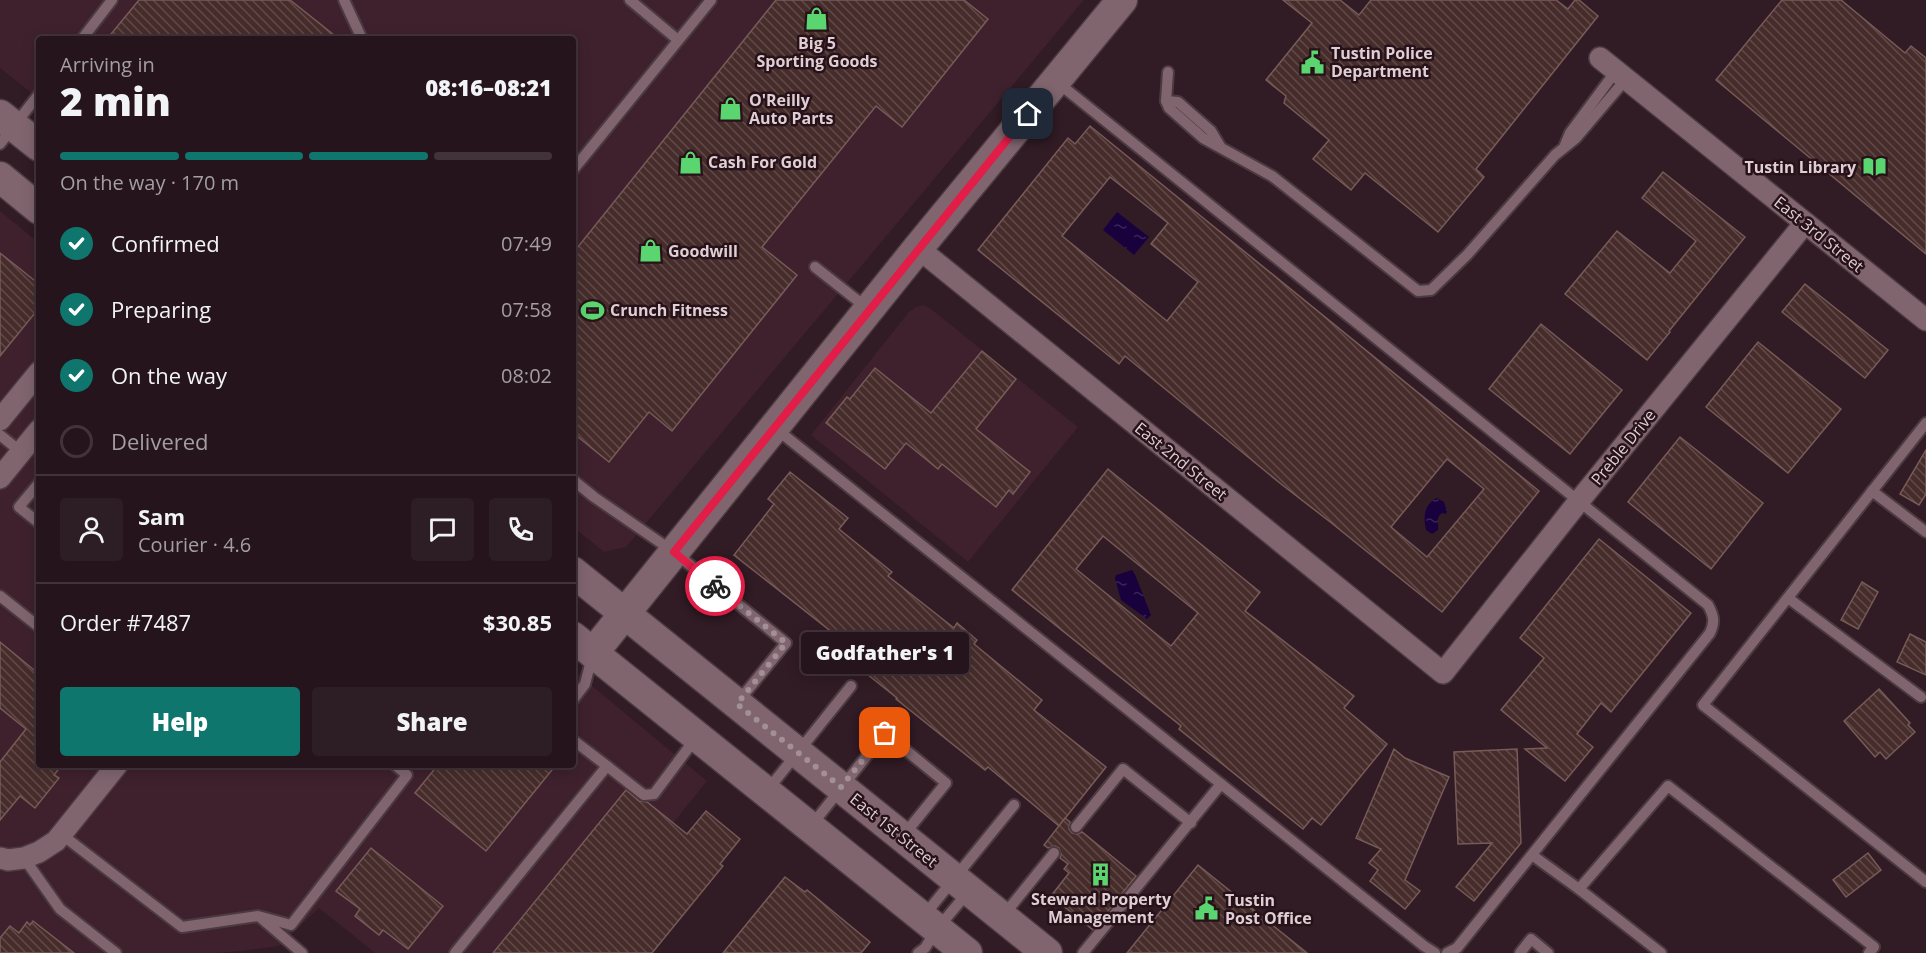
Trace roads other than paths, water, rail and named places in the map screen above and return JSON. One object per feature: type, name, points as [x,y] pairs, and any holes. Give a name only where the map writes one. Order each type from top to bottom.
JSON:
[{"type":"main road","points":[[966,953],[926,940],[810,827],[697,736],[580,648],[625,613],[918,248],[1056,81],[1117,2]]},
{"type":"main road","points":[[5,128],[36,144]]},
{"type":"main road","points":[[0,177],[36,206]]},
{"type":"main road","name":"East 1st Street","points":[[576,574],[1047,953]]},
{"type":"street","name":"East 3rd Street","points":[[1600,58],[1926,320]]},
{"type":"street","name":"Preble Drive","points":[[1443,674],[1579,501],[1806,224]]},
{"type":"street","name":"East 2nd Street","points":[[918,248],[1443,674]]},
{"type":"street","points":[[0,420],[36,376]]},
{"type":"street","points":[[0,478],[36,434]]},
{"type":"street","points":[[0,858],[8,860],[24,858],[39,852],[56,840],[115,768]]},
{"type":"lane","points":[[84,36],[112,0]]},
{"type":"lane","points":[[344,0],[361,36]]},
{"type":"lane","points":[[630,0],[678,40]]},
{"type":"lane","points":[[576,166],[711,0]]},
{"type":"lane","points":[[1168,72],[1166,101],[1178,102],[1211,131],[1220,146],[1272,176],[1418,291],[1431,290],[1467,255],[1555,155],[1576,138],[1621,75]]},
{"type":"lane","points":[[1056,81],[1708,605],[1713,614],[1714,624],[1710,633],[1456,948],[1447,953]]},
{"type":"lane","points":[[5,128],[36,97]]},
{"type":"lane","points":[[815,267],[869,310]]},
{"type":"lane","points":[[1926,423],[1703,705],[1926,882]]},
{"type":"lane","points":[[774,427],[1435,953]]},
{"type":"lane","points":[[0,435],[21,452]]},
{"type":"lane","points":[[576,482],[674,552],[786,643],[737,704]]},
{"type":"lane","points":[[36,487],[19,507],[36,521]]},
{"type":"lane","points":[[1872,491],[1926,532]]},
{"type":"lane","points":[[0,596],[36,625]]},
{"type":"lane","points":[[1788,598],[1924,696]]},
{"type":"lane","points":[[576,696],[585,684],[580,648]]},
{"type":"lane","points":[[766,792],[851,686]]},
{"type":"lane","points":[[810,827],[885,733],[946,783],[903,837]]},
{"type":"lane","points":[[576,742],[644,795],[654,794],[697,736]]},
{"type":"lane","points":[[455,953],[607,766]]},
{"type":"lane","points":[[61,834],[182,927],[258,916],[291,925],[407,775],[399,768]]},
{"type":"lane","points":[[1076,827],[1123,769],[1191,823]]},
{"type":"lane","points":[[1083,953],[1221,784]]},
{"type":"lane","points":[[1579,889],[1668,786],[1874,947],[1869,953]]},
{"type":"lane","points":[[926,940],[1014,805]]},
{"type":"lane","points":[[1002,917],[1054,853]]},
{"type":"lane","points":[[1532,855],[1661,953]]},
{"type":"lane","points":[[24,858],[60,909],[116,953]]},
{"type":"lane","points":[[926,940],[962,884]]},
{"type":"lane","points":[[258,916],[302,953]]},
{"type":"lane","points":[[1520,953],[1531,939],[1548,953]]},
{"type":"water","points":[[1117,212],[1149,237],[1134,255],[1103,230]]},
{"type":"water","points":[[1437,498],[1444,502],[1447,511],[1439,517],[1438,530],[1432,534],[1426,530],[1425,516],[1429,504]]},
{"type":"water","points":[[1132,570],[1151,615],[1147,619],[1121,600],[1116,575]]},
{"type":"place","name":"Big 5 Sporting Goods","points":[[817,18]]},
{"type":"place","name":"Tustin Police Department","points":[[1313,62]]},
{"type":"place","name":"O'Reilly Auto Parts","points":[[731,109]]},
{"type":"place","name":"Cash For Gold","points":[[690,162]]},
{"type":"place","name":"Tustin Library","points":[[1874,167]]},
{"type":"place","name":"Goodwill","points":[[650,251]]},
{"type":"place","name":"Crunch Fitness","points":[[592,310]]},
{"type":"place","name":"Godfather's 1","points":[[885,733]]},
{"type":"place","name":"Steward Property Management","points":[[1101,874]]},
{"type":"place","name":"Tustin Post Office","points":[[1207,909]]}]
